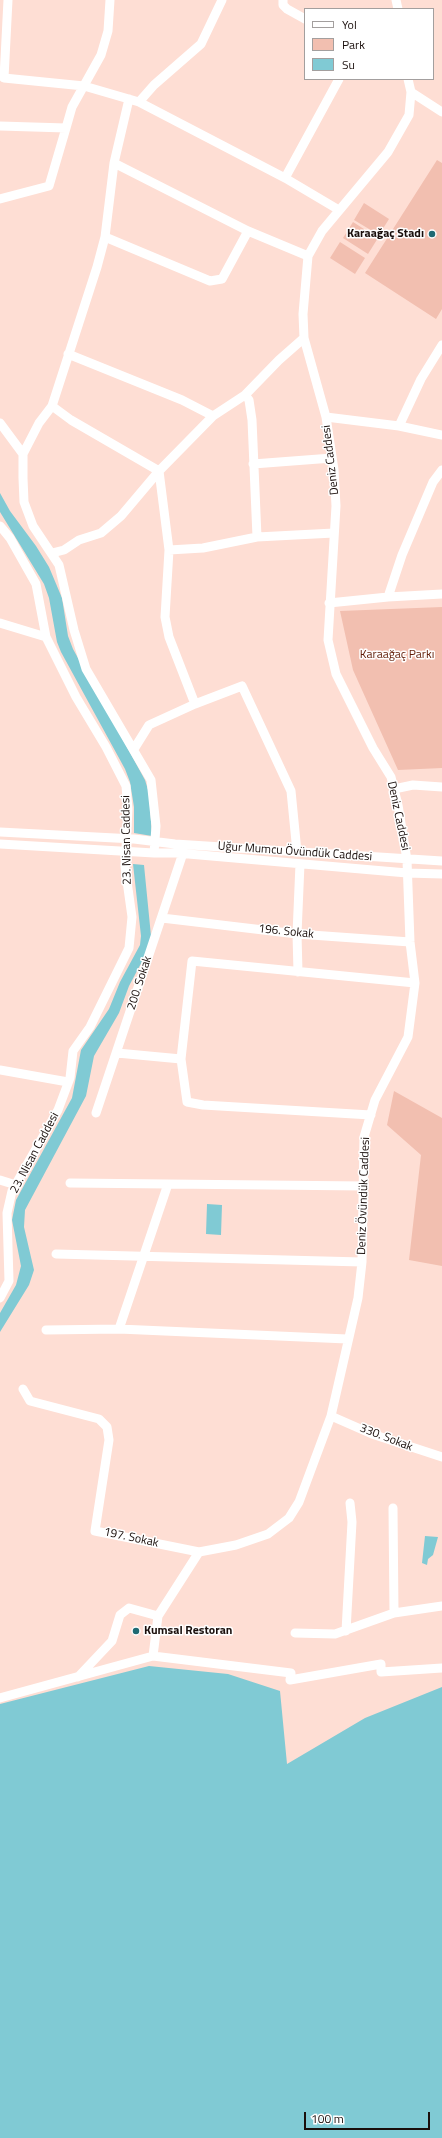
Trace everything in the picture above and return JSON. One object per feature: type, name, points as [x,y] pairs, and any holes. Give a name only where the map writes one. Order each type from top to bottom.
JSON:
[{"type":"street","points":[[8,0],[2,77],[84,86],[139,102],[285,178],[339,210]]},
{"type":"street","points":[[0,199],[49,186],[72,107],[101,55],[108,31],[110,0]]},
{"type":"street","points":[[139,102],[154,85],[201,44],[222,0]]},
{"type":"street","points":[[281,2],[304,18]]},
{"type":"street","points":[[285,178],[338,80]]},
{"type":"street","name":"Deniz Caddesi","points":[[407,873],[407,860],[391,777],[373,748],[336,674],[328,640],[329,603],[336,506],[332,458],[326,417],[304,338],[303,314],[308,256],[322,231],[388,152],[409,115],[411,92],[408,80]]},
{"type":"street","points":[[411,92],[442,112]]},
{"type":"street","points":[[129,99],[114,163],[105,237],[52,406],[39,423],[23,454],[24,502],[33,526],[52,553],[58,565],[74,630],[86,668],[151,780],[155,808],[150,853]]},
{"type":"street","points":[[0,126],[66,128]]},
{"type":"street","points":[[114,163],[248,231],[308,256]]},
{"type":"street","points":[[105,237],[210,280],[222,279],[248,231]]},
{"type":"street","points":[[52,553],[64,550],[79,540],[101,533],[121,516],[159,472],[213,416],[245,395],[279,360],[304,338]]},
{"type":"street","points":[[399,426],[418,384],[442,345]]},
{"type":"street","points":[[68,354],[182,400],[213,416]]},
{"type":"street","points":[[245,395],[248,400],[252,420],[257,537]]},
{"type":"street","points":[[52,406],[71,420],[159,472]]},
{"type":"street","points":[[326,417],[399,426],[442,435]]},
{"type":"street","points":[[0,423],[23,454]]},
{"type":"street","points":[[253,464],[332,458]]},
{"type":"street","points":[[388,597],[402,555],[438,484],[442,470]]},
{"type":"street","points":[[159,472],[169,550],[165,617],[169,637],[195,704]]},
{"type":"street","name":"23. Nisan Caddesi","points":[[0,526],[10,538],[36,584],[46,636],[76,697],[106,747],[126,786],[130,838],[129,851],[125,867],[132,917],[128,948],[90,1027],[73,1051],[68,1082],[58,1110],[12,1191],[7,1213],[4,1242],[9,1281],[0,1298]]},
{"type":"street","points":[[169,550],[203,548],[257,537],[334,533]]},
{"type":"street","points":[[329,603],[388,597],[442,594]]},
{"type":"street","points":[[0,624],[46,636]]},
{"type":"street","points":[[134,749],[149,725],[195,704],[242,686],[291,791],[297,852]]},
{"type":"street","points":[[394,789],[414,785],[442,787]]},
{"type":"street","points":[[0,832],[130,838]]},
{"type":"street","name":"Uğur Mumcu Övündük Caddesi","points":[[130,838],[175,844],[407,860],[442,861]]},
{"type":"street","points":[[0,844],[129,851]]},
{"type":"street","name":"Uğur Mumcu Övündük Caddesi","points":[[129,851],[150,853],[183,853],[407,873],[442,874]]},
{"type":"street","name":"200. Sokak","points":[[96,1113],[118,1052],[183,853]]},
{"type":"street","points":[[298,972],[297,934],[300,864]]},
{"type":"street","name":"Deniz Övündük Caddesi","points":[[289,1518],[299,1502],[331,1416],[347,1339],[358,1298],[362,1262],[364,1137],[375,1100],[408,1037],[415,983],[410,942],[407,873]]},
{"type":"street","name":"196. Sokak","points":[[162,918],[297,934],[410,942]]},
{"type":"street","points":[[371,1115],[203,1105],[187,1102],[181,1059],[192,961],[415,983]]},
{"type":"street","points":[[118,1052],[181,1059]]},
{"type":"street","points":[[0,1070],[68,1082]]},
{"type":"street","points":[[0,1180],[16,1184]]},
{"type":"street","points":[[70,1183],[364,1186]]},
{"type":"street","points":[[119,1329],[142,1256],[168,1184]]},
{"type":"street","points":[[56,1254],[362,1262]]},
{"type":"street","points":[[46,1330],[119,1329],[347,1339]]},
{"type":"street","name":"197. Sokak","points":[[23,1389],[30,1401],[99,1419],[107,1427],[109,1440],[95,1531],[199,1552],[236,1545],[268,1534],[289,1518]]},
{"type":"street","name":"330. Sokak","points":[[331,1416],[372,1434],[442,1457]]},
{"type":"street","points":[[346,1631],[352,1522],[350,1503]]},
{"type":"street","points":[[393,1508],[394,1612]]},
{"type":"street","points":[[153,1656],[158,1616],[199,1552]]},
{"type":"street","points":[[295,1633],[335,1634],[394,1612],[442,1606]]},
{"type":"street","points":[[78,1678],[112,1641],[120,1615],[128,1608],[158,1616]]},
{"type":"street","points":[[0,1698],[78,1678],[153,1656],[290,1673],[290,1680],[381,1664],[382,1672],[442,1668]]},
{"type":"green space","points":[[437,160],[442,163],[442,309],[436,319],[365,273]]},
{"type":"green space","points":[[364,203],[389,219],[379,235],[354,220]]},
{"type":"green space","points":[[353,222],[378,238],[368,254],[343,238]]},
{"type":"green space","points":[[340,242],[365,258],[355,274],[330,258]]},
{"type":"green space","name":"Karaağaç Parkı","points":[[442,607],[442,768],[398,770],[353,670],[340,611]]},
{"type":"green space","points":[[394,1091],[442,1118],[442,1266],[409,1260],[421,1155],[387,1125]]},
{"type":"water","points":[[0,493],[10,511],[36,546],[49,567],[62,598],[68,636],[73,649],[145,780],[149,793],[152,836],[134,833],[134,807],[130,782],[125,769],[61,652],[57,642],[49,598],[44,584],[0,512]]},
{"type":"water","points":[[133,864],[144,865],[151,936],[146,954],[129,986],[119,1013],[94,1056],[86,1096],[25,1210],[24,1227],[34,1270],[29,1285],[0,1332],[0,1313],[16,1285],[21,1266],[12,1220],[16,1200],[72,1098],[81,1050],[109,1009],[120,982],[140,945],[141,936]]},
{"type":"water","points":[[207,1204],[222,1205],[221,1235],[206,1234]]},
{"type":"water","points":[[425,1536],[438,1537],[433,1555],[428,1559],[427,1565],[422,1563]]},
{"type":"water","points":[[149,1666],[228,1674],[280,1691],[287,1764],[365,1718],[442,1687],[442,2138],[0,2138],[0,1704]]},
{"type":"place","name":"Karaağaç Stadı","points":[[432,234]]},
{"type":"place","name":"Kumsal Restoran","points":[[136,1631]]}]
